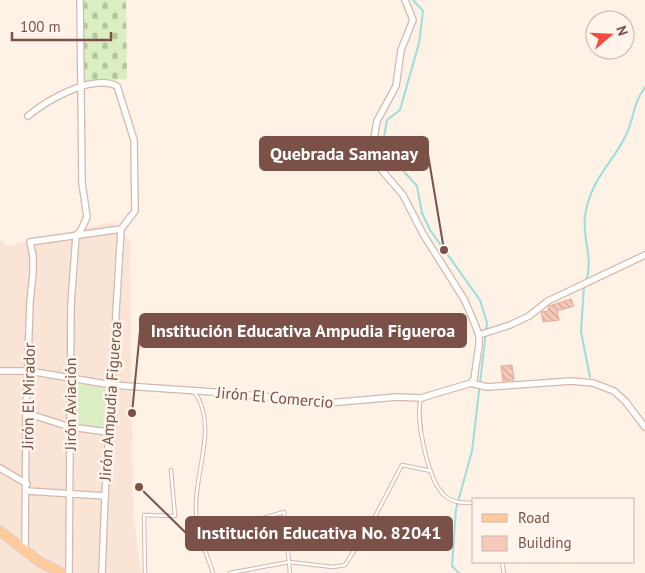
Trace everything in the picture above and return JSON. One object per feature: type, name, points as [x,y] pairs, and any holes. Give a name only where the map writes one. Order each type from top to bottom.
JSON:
[{"type":"main road","points":[[0,531],[25,551],[62,573]]},
{"type":"street","points":[[76,236],[85,224],[87,212],[82,183],[80,0]]},
{"type":"street","points":[[405,0],[413,20],[402,50],[396,86],[377,121],[373,145],[379,167],[404,195],[427,242],[484,334],[473,383],[484,386],[572,381],[593,384],[614,392],[630,406],[645,427]]},
{"type":"street","points":[[28,116],[59,95],[81,87],[90,84],[111,83],[117,86],[134,140],[134,211],[121,229],[76,236]]},
{"type":"street","name":"Jirón Ampudia Figueroa","points":[[102,573],[104,496],[121,229]]},
{"type":"street","name":"Jirón El Mirador","points":[[25,551],[27,487],[26,412],[29,371],[30,302],[33,273],[30,242],[76,236]]},
{"type":"street","name":"Jirón Aviación","points":[[68,573],[71,304],[76,236]]},
{"type":"street","points":[[484,334],[529,316],[548,301],[645,255]]},
{"type":"street","points":[[0,371],[29,371],[70,376]]},
{"type":"street","name":"Jirón El Comercio","points":[[70,376],[112,385],[193,390],[328,404],[397,397],[421,398],[473,383]]},
{"type":"street","points":[[26,412],[70,427],[108,432]]},
{"type":"street","points":[[0,468],[27,487],[70,495],[104,496]]},
{"type":"street","points":[[0,539],[14,542]]},
{"type":"lane","points":[[193,390],[202,402],[204,416],[203,464],[198,477],[196,512],[214,573]]},
{"type":"lane","points":[[421,398],[418,406],[421,428],[431,471],[445,496],[463,503],[472,502]]},
{"type":"lane","points":[[230,573],[288,562],[333,567],[345,565],[370,526],[402,465],[431,471]]},
{"type":"lane","points":[[145,573],[144,515],[175,516],[171,470]]},
{"type":"lane","points":[[224,529],[284,512],[290,573]]},
{"type":"shaded area","points":[[113,222],[130,241],[133,513],[141,573],[0,573],[0,239],[7,246]]},
{"type":"green space","points":[[82,0],[126,0],[127,79],[84,81]]},
{"type":"green space","points":[[74,382],[106,389],[103,428],[74,425]]},
{"type":"building","points":[[571,299],[574,306],[557,311],[559,320],[543,322],[541,312],[548,311],[549,306]]},
{"type":"building","points":[[512,365],[514,380],[503,381],[501,366]]},
{"type":"waterway","points":[[413,0],[423,11],[419,43],[400,110],[387,120],[382,149],[385,158],[397,164],[417,186],[422,213],[430,230],[480,300],[487,323],[472,451],[456,509],[452,566],[459,573]]},
{"type":"waterway","points":[[586,281],[589,265],[585,216],[588,203],[597,181],[630,127],[636,105],[645,87]]},
{"type":"waterway","points":[[584,285],[581,332],[590,377]]},
{"type":"place","name":"Quebrada Samanay","points":[[444,250]]},
{"type":"place","name":"Institución Educativa Ampudia Figueroa","points":[[132,413]]},
{"type":"place","name":"Institución Educativa No. 82041","points":[[139,487]]}]
